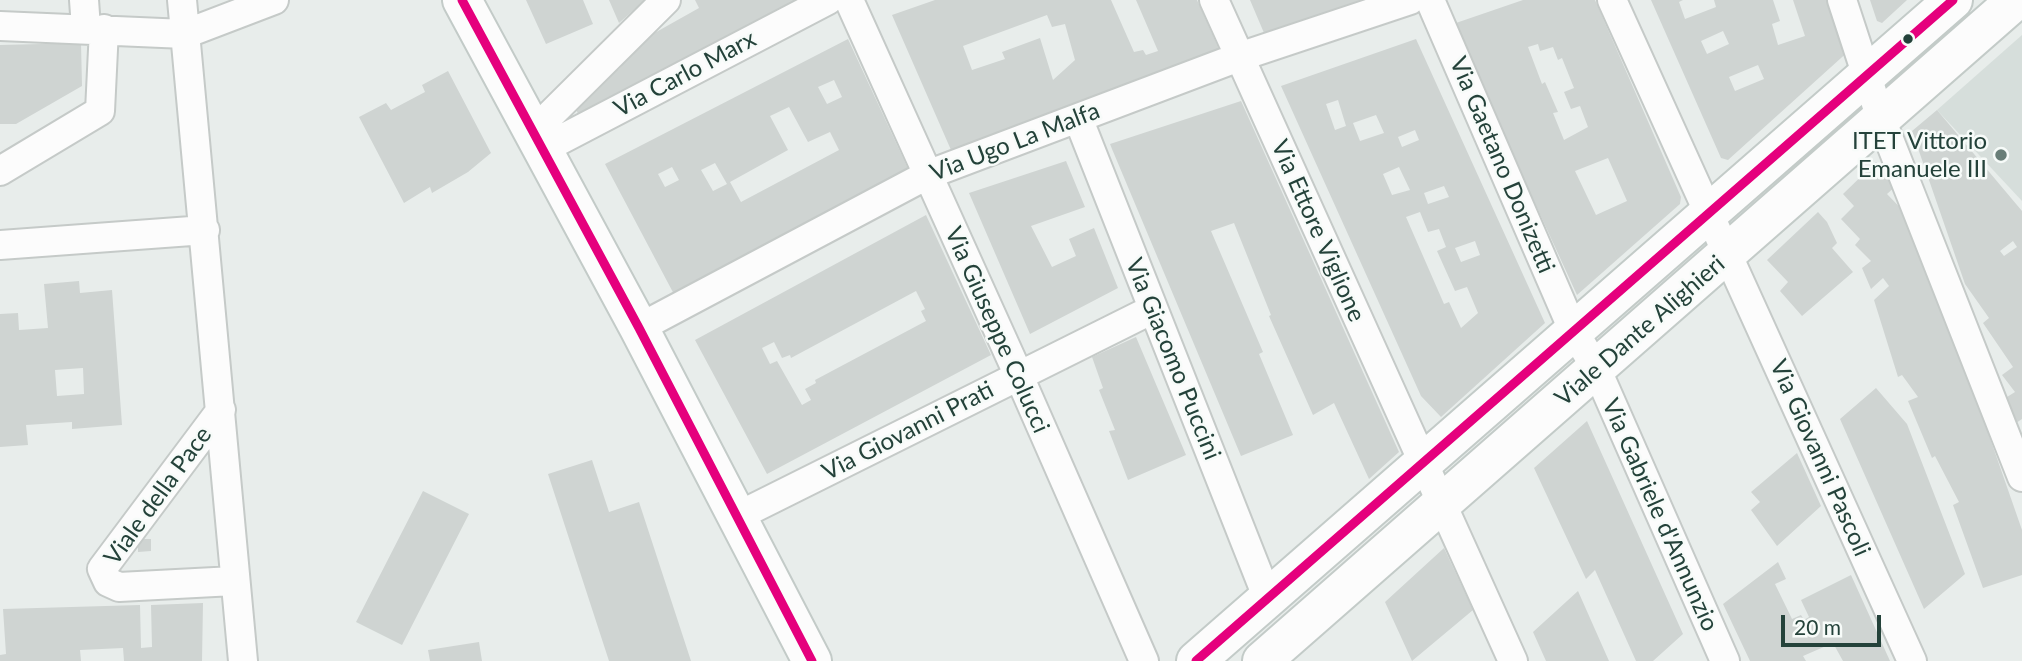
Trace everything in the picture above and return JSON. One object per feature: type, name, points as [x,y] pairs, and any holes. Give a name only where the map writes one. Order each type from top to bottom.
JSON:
[{"type":"street","points":[[0,171],[100,111],[95,28],[84,0]]},
{"type":"street","name":"Viale della Pace","points":[[182,0],[243,661]]},
{"type":"street","points":[[0,26],[95,28],[185,34],[274,0]]},
{"type":"street","points":[[462,0],[639,328],[811,661]]},
{"type":"street","points":[[538,140],[666,0]]},
{"type":"street","name":"Via Carlo Marx","points":[[538,140],[828,0]]},
{"type":"street","name":"Via Giuseppe Colucci","points":[[849,0],[1020,376],[1144,661]]},
{"type":"street","name":"Via Ettore Viglione","points":[[1214,0],[1421,463],[1513,661]]},
{"type":"street","name":"Via Ugo La Malfa","points":[[639,328],[927,175],[1240,57],[1410,0]]},
{"type":"street","name":"Via Gaetano Donizetti","points":[[1430,0],[1573,330],[1596,368]]},
{"type":"street","name":"Via Giovanni Pascoli","points":[[1612,0],[1912,661]]},
{"type":"street","points":[[1842,0],[1881,119],[2022,477]]},
{"type":"street","name":"Viale Dante Alighieri","points":[[1196,661],[1953,0]]},
{"type":"street","name":"Viale Dante Alighieri","points":[[1281,654],[1441,504],[1728,256],[2017,0]]},
{"type":"street","name":"Via Giacomo Puccini","points":[[1078,118],[1268,599]]},
{"type":"street","points":[[0,245],[205,230]]},
{"type":"street","name":"Via Giovanni Prati","points":[[738,516],[1153,309]]},
{"type":"street","name":"Via Gabriele d'Annunzio","points":[[1596,368],[1725,661]]},
{"type":"street","name":"Viale della Pace","points":[[221,410],[102,569],[108,582],[119,587],[234,581]]},
{"type":"shaded area","name":"ITET Vittorio Emanuele III","points":[[2022,35],[2022,201],[1937,110]]},
{"type":"building","points":[[526,0],[583,0],[593,24],[546,44]]},
{"type":"building","points":[[609,0],[645,0],[619,23]]},
{"type":"building","points":[[695,0],[819,0],[582,121],[574,106],[600,80],[619,69],[642,40],[699,8]]},
{"type":"building","points":[[935,0],[1111,0],[1134,52],[1143,50],[1146,55],[1158,51],[1136,0],[1197,0],[1222,56],[951,150],[892,15]],"holes":[[[1047,15],[1052,27],[1065,24],[1075,60],[1053,80],[1040,38],[1002,52],[1005,59],[972,70],[963,46]]]},
{"type":"building","points":[[1250,0],[1386,0],[1267,40]]},
{"type":"building","points":[[1523,0],[1595,0],[1681,197],[1680,204],[1577,295],[1453,24]],"holes":[[[1538,44],[1540,51],[1553,47],[1558,60],[1562,58],[1574,88],[1564,92],[1571,109],[1580,106],[1588,127],[1564,140],[1553,113],[1558,112],[1545,82],[1542,84],[1528,47]],[[1608,158],[1627,201],[1596,215],[1575,171]]]},
{"type":"building","points":[[1651,0],[1683,0],[1679,2],[1685,19],[1716,7],[1714,0],[1773,0],[1780,21],[1772,24],[1778,45],[1805,36],[1793,0],[1835,0],[1851,49],[1728,160],[1721,158]],"holes":[[[1723,31],[1729,44],[1707,54],[1701,41]],[[1758,65],[1764,79],[1735,91],[1729,77]]]},
{"type":"building","points":[[1870,0],[1907,0],[1882,23],[1877,21]]},
{"type":"building","points":[[848,39],[910,173],[676,298],[605,164]],"holes":[[[834,80],[842,97],[827,104],[818,87]],[[789,107],[808,142],[830,132],[839,150],[741,202],[730,182],[788,150],[770,116]],[[715,163],[727,184],[713,191],[701,170]],[[672,167],[679,180],[665,187],[658,174]]]},
{"type":"building","points":[[1416,39],[1545,323],[1441,417],[1421,396],[1281,86]],"holes":[[[1338,100],[1346,126],[1335,130],[1326,104]],[[1376,115],[1384,133],[1360,141],[1353,123]],[[1415,130],[1419,140],[1402,147],[1398,137]],[[1399,167],[1410,190],[1392,195],[1383,174]],[[1444,186],[1449,197],[1428,204],[1424,193]],[[1420,212],[1428,232],[1439,229],[1446,247],[1437,251],[1455,291],[1467,287],[1478,313],[1461,328],[1449,302],[1444,304],[1406,217]],[[1475,241],[1480,255],[1461,262],[1455,248]]]},
{"type":"building","points":[[81,43],[82,86],[16,124],[0,124],[0,45]]},
{"type":"building","points":[[448,71],[491,153],[468,172],[432,193],[430,187],[404,203],[359,117],[386,103],[391,110],[425,92],[422,85]]},
{"type":"building","points":[[1241,101],[1399,452],[1369,479],[1334,403],[1313,415],[1269,316],[1271,315],[1234,223],[1211,231],[1263,352],[1259,354],[1293,435],[1241,456],[1110,144]]},
{"type":"building","points":[[1937,110],[2022,211],[2022,419],[2016,423],[2007,397],[2015,392],[2002,375],[2013,367],[1983,323],[1989,318],[1965,284],[1912,131]],"holes":[[[2013,241],[2017,247],[2004,256],[2000,251]]]},
{"type":"building","points":[[1066,161],[1085,207],[1031,226],[1052,267],[1076,256],[1069,239],[1094,228],[1118,288],[1030,334],[969,193]]},
{"type":"building","points":[[1876,162],[1897,185],[1887,194],[1915,223],[2022,530],[2022,575],[1983,588],[1953,505],[1959,502],[1935,456],[1932,458],[1908,401],[1918,397],[1902,375],[1898,377],[1874,300],[1889,286],[1883,278],[1871,289],[1862,268],[1871,261],[1855,245],[1860,239],[1841,219],[1854,206],[1843,194]]},
{"type":"building","points":[[1818,212],[1827,222],[1837,243],[1832,248],[1853,272],[1802,316],[1780,291],[1788,282],[1767,260]]},
{"type":"building","points":[[926,215],[991,355],[767,474],[695,340]],"holes":[[[916,291],[925,309],[921,311],[926,321],[815,380],[816,383],[805,389],[811,400],[802,405],[777,361],[770,364],[762,348],[774,342],[782,358],[790,355],[791,358]]]},
{"type":"building","points":[[79,281],[80,293],[112,290],[122,425],[72,429],[72,422],[26,425],[28,445],[0,447],[0,314],[18,313],[19,330],[48,328],[44,284]],"holes":[[[83,368],[84,394],[57,396],[55,370]]]},
{"type":"building","points":[[1136,337],[1186,455],[1128,480],[1109,431],[1115,430],[1099,390],[1103,388],[1092,357]]},
{"type":"building","points":[[1876,388],[1907,424],[1965,574],[1924,609],[1840,419]]},
{"type":"building","points":[[1587,421],[1683,634],[1653,661],[1636,661],[1595,570],[1586,579],[1534,468]]},
{"type":"building","points":[[1797,453],[1821,506],[1777,546],[1751,510],[1760,502],[1751,492]]},
{"type":"building","points":[[592,460],[609,512],[639,502],[691,661],[609,661],[548,474]]},
{"type":"building","points":[[423,491],[469,514],[402,645],[356,622]]},
{"type":"building","points":[[138,539],[151,539],[151,551],[138,552]]},
{"type":"building","points":[[1444,548],[1473,610],[1412,661],[1385,602]]},
{"type":"building","points":[[1778,562],[1786,579],[1775,584],[1792,619],[1801,615],[1804,620],[1809,617],[1801,600],[1851,575],[1890,661],[1843,661],[1833,643],[1803,656],[1806,661],[1750,661],[1723,604]]},
{"type":"building","points":[[1578,591],[1609,661],[1546,661],[1533,632]]},
{"type":"building","points":[[203,603],[202,661],[124,661],[123,648],[80,650],[81,661],[0,661],[0,655],[6,654],[3,609],[140,605],[141,648],[152,647],[151,605]]},
{"type":"building","points":[[479,642],[482,661],[430,661],[428,650]]},
{"type":"transit line","points":[[462,0],[639,328],[812,661]]},
{"type":"transit line","points":[[1196,661],[1953,0]]},
{"type":"place","name":"ITET Vittorio Emanuele III","points":[[2001,155]]}]
